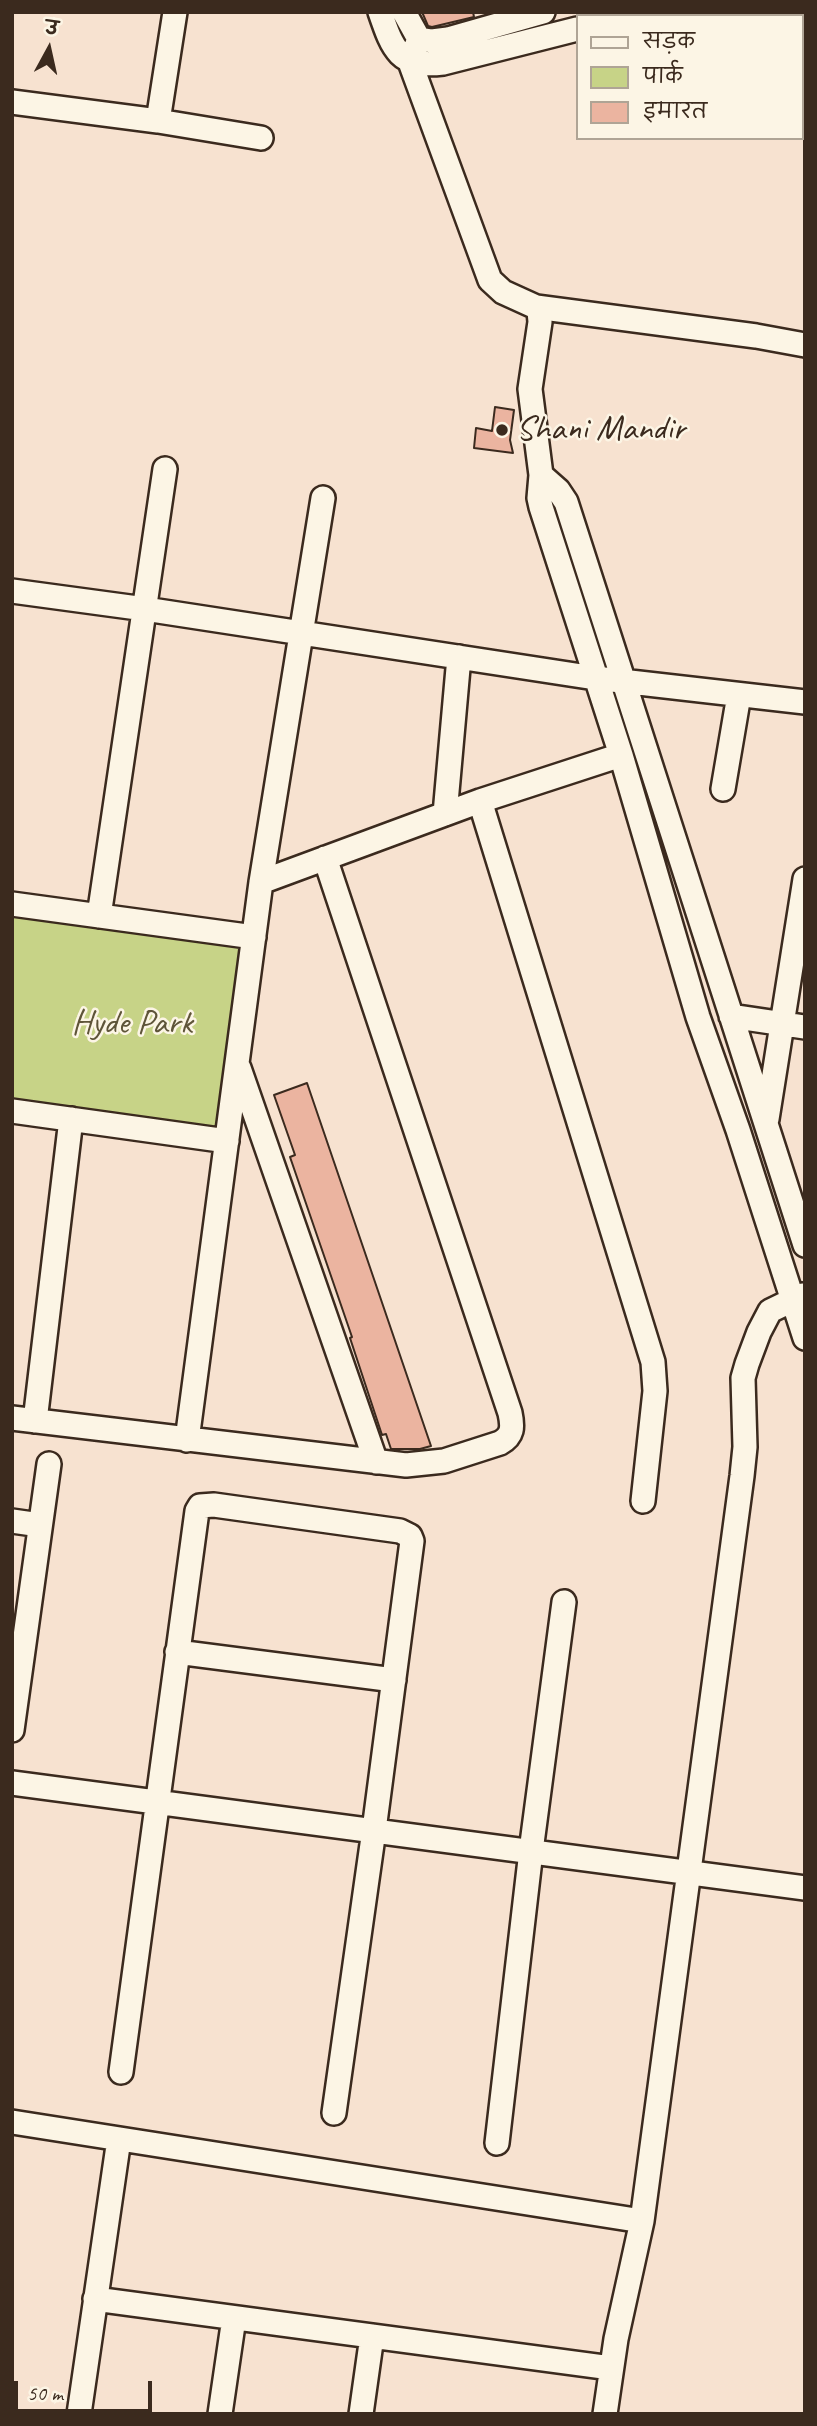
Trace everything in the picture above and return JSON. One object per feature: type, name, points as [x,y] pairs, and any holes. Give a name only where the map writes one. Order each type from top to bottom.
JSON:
[{"type":"street","points":[[158,121],[175,12]]},
{"type":"street","points":[[380,12],[397,52],[410,62],[428,65],[576,29]]},
{"type":"street","points":[[404,12],[419,39]]},
{"type":"street","points":[[419,39],[448,40],[543,12]]},
{"type":"street","points":[[419,39],[410,62],[490,280],[503,292],[536,307],[805,345]]},
{"type":"street","points":[[12,102],[261,138]]},
{"type":"street","points":[[536,307],[540,322],[530,389],[541,475],[541,507],[621,755],[698,1017],[798,1297],[805,1338]]},
{"type":"street","points":[[99,916],[164,469]]},
{"type":"street","points":[[541,475],[558,490],[566,502],[805,1245]]},
{"type":"street","points":[[187,1440],[261,882],[323,498]]},
{"type":"street","points":[[12,591],[595,678],[805,702]]},
{"type":"street","points":[[445,814],[459,657]]},
{"type":"street","points":[[723,789],[739,695]]},
{"type":"street","points":[[261,882],[480,801],[621,755]]},
{"type":"street","points":[[480,801],[656,1371],[643,1501]]},
{"type":"street","points":[[12,1418],[406,1465],[444,1461],[507,1439],[512,1432],[513,1424],[325,858]]},
{"type":"street","points":[[767,1122],[794,1026],[805,879]]},
{"type":"street","points":[[12,904],[254,937]]},
{"type":"street","points":[[731,1016],[794,1026]]},
{"type":"street","points":[[237,1063],[376,1462]]},
{"type":"street","points":[[12,1111],[227,1142]]},
{"type":"street","points":[[35,1421],[71,1119]]},
{"type":"street","points":[[605,2414],[611,2368],[642,2221],[742,1476],[745,1447],[743,1378],[759,1332],[770,1311],[798,1297]]},
{"type":"street","points":[[12,1730],[49,1464]]},
{"type":"street","points":[[121,2072],[194,1518],[200,1506],[215,1505],[400,1531],[410,1536],[412,1541],[334,2113]]},
{"type":"street","points":[[12,1521],[40,1525]]},
{"type":"street","points":[[497,2143],[531,1851],[564,1602]]},
{"type":"street","points":[[177,1653],[394,1680]]},
{"type":"street","points":[[12,1783],[805,1888]]},
{"type":"street","points":[[12,2122],[642,2221]]},
{"type":"street","points":[[79,2414],[119,2139]]},
{"type":"street","points":[[95,2299],[611,2368]]},
{"type":"street","points":[[220,2414],[234,2318]]},
{"type":"street","points":[[361,2414],[372,2336]]},
{"type":"green space","name":"Hyde Park","points":[[12,912],[241,942],[218,1133],[12,1103]]},
{"type":"building","points":[[422,12],[473,12],[474,17],[432,27],[428,26]]},
{"type":"building","name":"Shani Mandir","points":[[495,407],[514,410],[510,440],[513,453],[474,448],[476,428],[492,431]]},
{"type":"building","points":[[307,1083],[431,1446],[420,1449],[391,1449],[386,1434],[382,1435],[350,1338],[352,1337],[290,1157],[295,1155],[274,1095]]},
{"type":"place","name":"Shani Mandir","points":[[502,430]]}]
